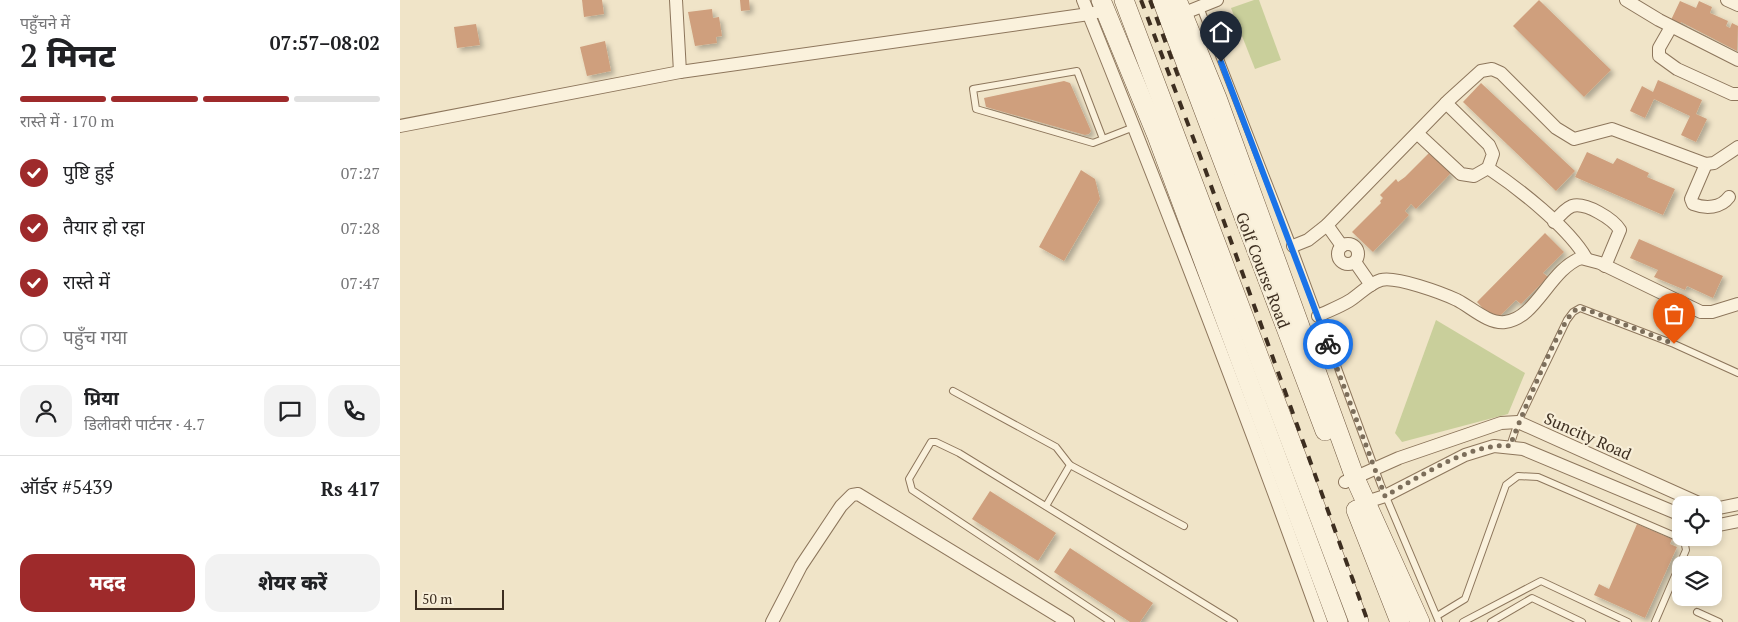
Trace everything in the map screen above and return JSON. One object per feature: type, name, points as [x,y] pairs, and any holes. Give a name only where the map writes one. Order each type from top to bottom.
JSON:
[{"type":"main road","points":[[1124,0],[1165,134],[1338,622]]},
{"type":"main road","name":"Golf Course Road","points":[[1162,0],[1209,101],[1360,504],[1400,622]]},
{"type":"main road","points":[[1180,7],[1209,101]]},
{"type":"main road","points":[[1098,8],[1165,134],[1359,622]]},
{"type":"main road","points":[[1360,504],[1432,620]]},
{"type":"main road","points":[[1312,551],[1342,576]]},
{"type":"street","points":[[676,0],[680,72]]},
{"type":"street","points":[[1083,0],[1098,8],[1134,127],[1321,622]]},
{"type":"street","points":[[1180,7],[1217,0]]},
{"type":"street","points":[[1626,0],[1643,5],[1671,27],[1738,60]]},
{"type":"street","points":[[1727,0],[1738,5]]},
{"type":"street","points":[[400,126],[680,72],[1098,8]]},
{"type":"street","points":[[1671,27],[1659,48],[1659,56],[1677,68],[1732,94],[1738,94]]},
{"type":"street","points":[[1293,246],[1308,240],[1327,225],[1418,134],[1446,103],[1481,72],[1492,69],[1501,73],[1566,136],[1574,139],[1612,129],[1706,164],[1714,163],[1738,147]]},
{"type":"street","points":[[1418,134],[1461,174],[1474,176],[1488,168],[1493,154],[1489,145],[1446,103]]},
{"type":"street","points":[[1706,164],[1691,199],[1693,204],[1700,207],[1714,206],[1724,204],[1729,197]]},
{"type":"street","points":[[1488,168],[1527,197],[1575,242],[1586,258],[1701,312],[1712,312],[1738,304]]},
{"type":"street","points":[[1554,222],[1567,208],[1582,206],[1616,224],[1620,230],[1605,266]]},
{"type":"street","points":[[1327,225],[1342,246],[1348,244],[1355,246],[1358,252],[1355,262],[1371,284]]},
{"type":"street","points":[[1318,316],[1349,301],[1371,284],[1381,280],[1394,279],[1456,300],[1496,322],[1505,322],[1524,314],[1571,261],[1586,258]]},
{"type":"street","name":"Suncity Road","points":[[1350,480],[1399,458],[1501,424],[1518,422],[1682,496]]},
{"type":"street","points":[[1360,504],[1385,496],[1465,455],[1494,446],[1510,446],[1523,449],[1672,511]]},
{"type":"street","points":[[772,622],[801,566],[827,527],[846,500],[852,495],[858,494],[1068,622]]},
{"type":"street","points":[[1722,508],[1738,504]]},
{"type":"street","points":[[1722,524],[1738,521]]},
{"type":"lane","points":[[1199,3],[1293,246],[1432,620],[1465,598],[1506,485],[1518,476],[1538,477],[1684,540],[1686,550],[1655,622]]},
{"type":"lane","points":[[1104,139],[1077,71],[973,89],[976,109],[1093,143],[1104,139],[1134,127]]},
{"type":"lane","points":[[1510,446],[1518,422],[1567,320],[1573,312],[1580,308],[1674,344],[1738,373]]},
{"type":"lane","points":[[953,391],[1056,447],[1070,465],[1184,526]]},
{"type":"lane","points":[[1111,622],[912,490],[909,479],[931,442],[936,442],[959,453],[1234,622]]},
{"type":"lane","points":[[1046,506],[1070,465]]},
{"type":"lane","points":[[1462,622],[1541,581],[1628,622]]},
{"type":"lane","points":[[1491,622],[1532,598],[1582,622]]},
{"type":"lane","points":[[1697,612],[1720,622]]},
{"type":"green space","points":[[1259,0],[1281,60],[1255,69],[1231,8]]},
{"type":"green space","points":[[1436,320],[1525,373],[1508,414],[1402,442],[1395,433]]},
{"type":"building","points":[[582,0],[602,0],[604,14],[584,17]]},
{"type":"building","points":[[740,0],[749,0],[750,10],[741,11]]},
{"type":"building","points":[[1539,0],[1611,70],[1584,97],[1513,26]]},
{"type":"building","points":[[1680,1],[1696,8],[1699,1],[1712,7],[1710,13],[1728,21],[1726,26],[1730,28],[1732,23],[1738,26],[1737,51],[1681,22],[1680,24],[1671,20]]},
{"type":"building","points":[[712,9],[713,18],[719,17],[722,36],[716,37],[717,43],[695,46],[688,12]]},
{"type":"building","points":[[476,24],[480,45],[457,48],[454,27]]},
{"type":"building","points":[[605,41],[611,71],[587,76],[580,47]]},
{"type":"building","points":[[1658,80],[1702,100],[1696,114],[1707,119],[1696,142],[1681,135],[1690,116],[1654,99],[1645,118],[1630,111],[1642,86],[1653,92]]},
{"type":"building","points":[[1064,81],[1070,83],[1091,131],[1089,134],[1085,135],[986,107],[984,98]]},
{"type":"building","points":[[1481,83],[1575,171],[1556,191],[1463,102]]},
{"type":"building","points":[[1430,152],[1451,173],[1416,209],[1411,204],[1405,211],[1409,215],[1373,252],[1352,232],[1381,203],[1380,201],[1383,198],[1380,195],[1396,179],[1398,182],[1405,177]]},
{"type":"building","points":[[1587,152],[1613,164],[1617,158],[1649,173],[1647,177],[1675,189],[1663,215],[1575,177]]},
{"type":"building","points":[[1081,170],[1095,179],[1100,199],[1064,261],[1039,247]]},
{"type":"building","points":[[1545,233],[1564,252],[1543,273],[1548,277],[1521,304],[1516,300],[1495,321],[1477,302]]},
{"type":"building","points":[[1639,239],[1723,276],[1713,298],[1687,286],[1685,290],[1654,277],[1658,270],[1630,258]]},
{"type":"building","points":[[990,491],[1056,533],[1038,561],[972,519]]},
{"type":"building","points":[[1637,524],[1672,539],[1670,544],[1677,547],[1645,618],[1594,595],[1599,584],[1609,589]]},
{"type":"building","points":[[1070,548],[1153,603],[1140,622],[1130,622],[1054,572]]},
{"type":"railway","points":[[1141,0],[1205,169],[1368,622]]},
{"type":"railway","points":[[1150,0],[1181,84]]},
{"type":"way so far","points":[[1328,344],[1385,496],[1465,455],[1494,446],[1510,446],[1518,422],[1567,320],[1575,310],[1580,308],[1588,310],[1674,344]]},
{"type":"route","points":[[1221,62],[1293,246],[1328,344]]}]
